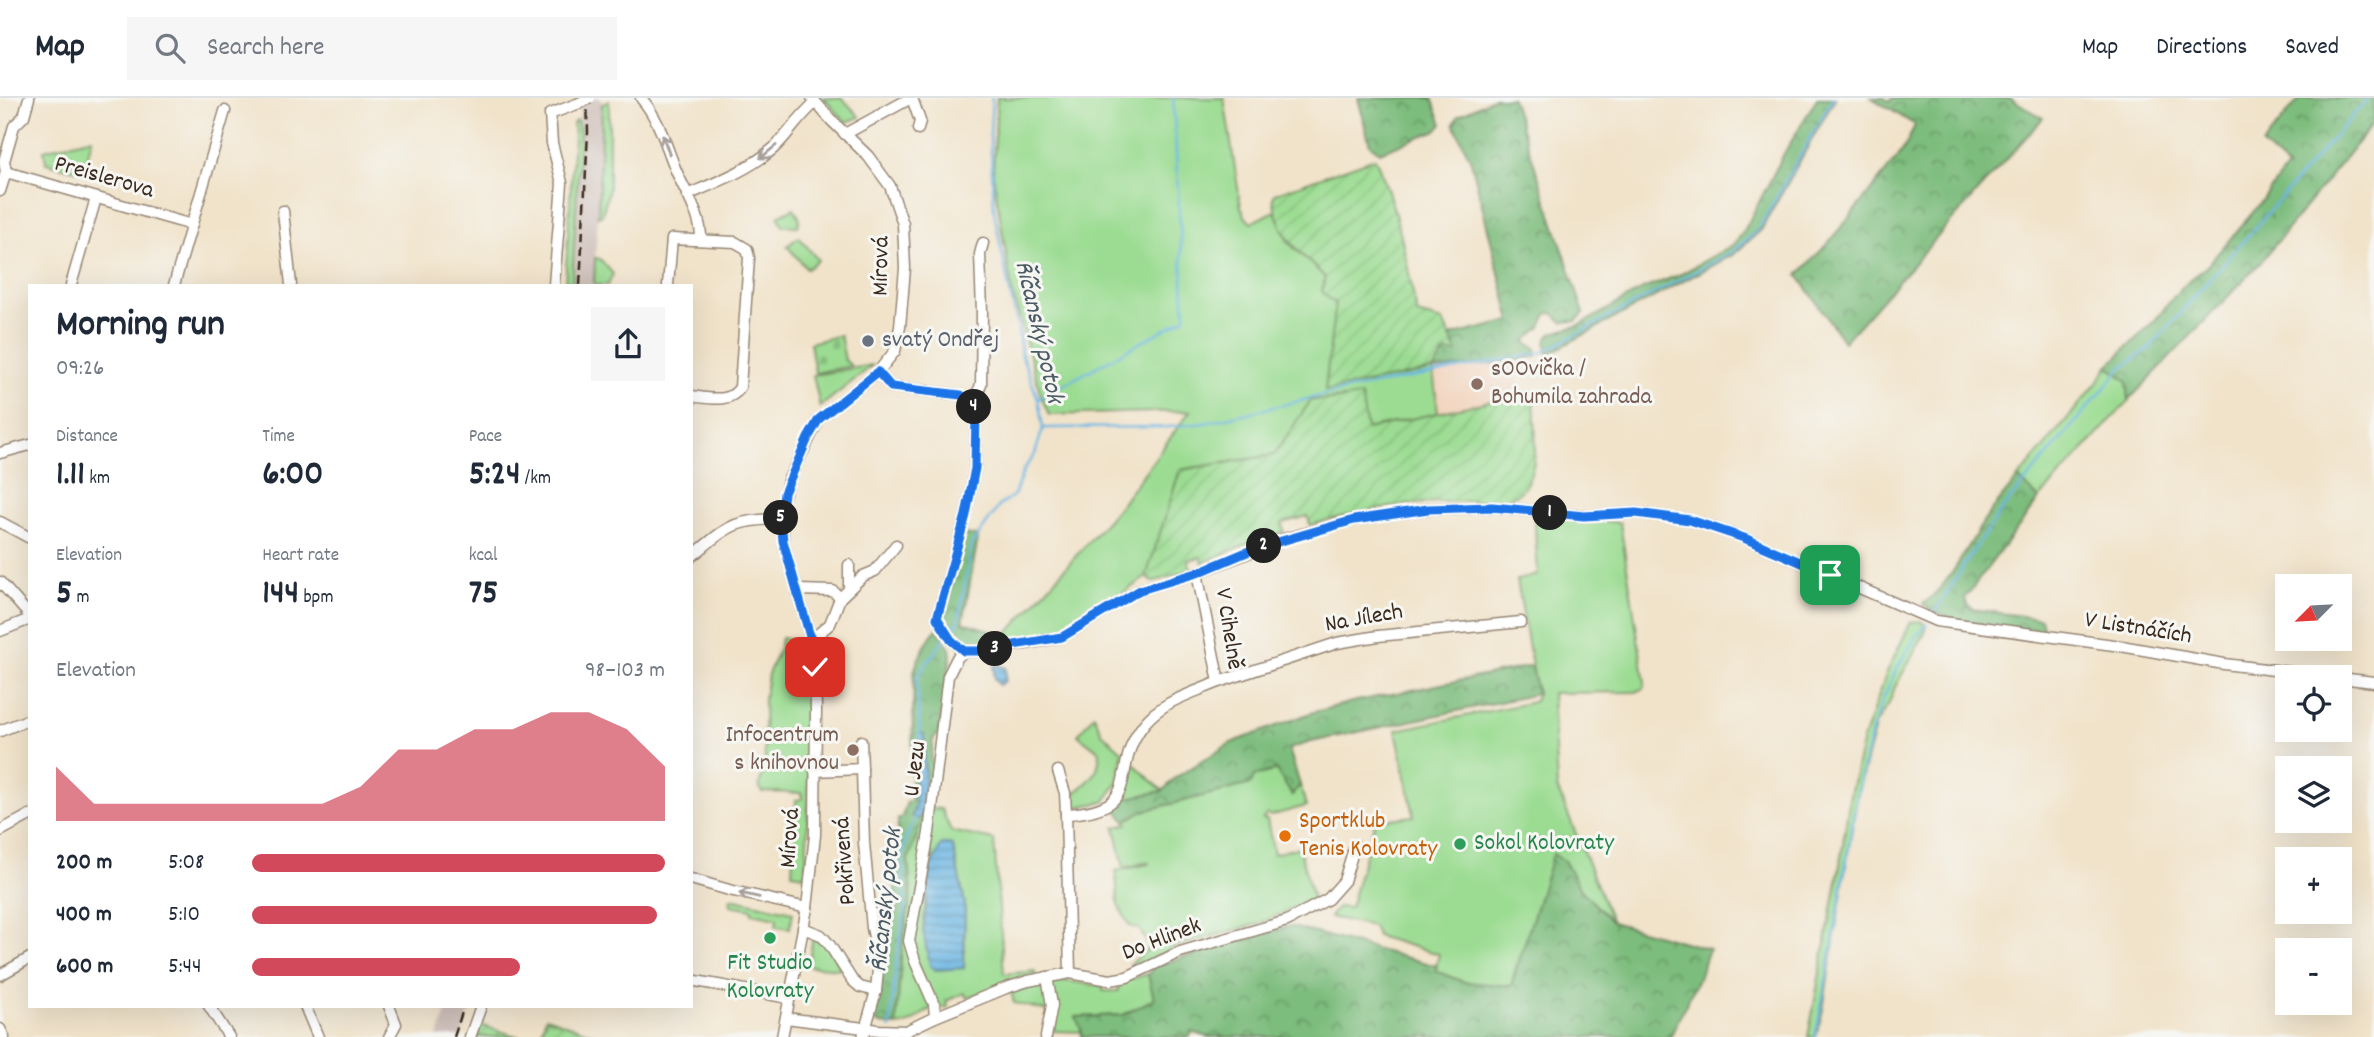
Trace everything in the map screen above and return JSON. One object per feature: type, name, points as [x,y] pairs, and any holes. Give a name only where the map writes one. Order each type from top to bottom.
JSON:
[{"type":"street","points":[[0,191],[6,172],[4,161],[14,125],[24,116],[29,98]]},
{"type":"street","points":[[554,284],[562,183],[552,143],[550,114],[590,98]]},
{"type":"street","points":[[641,98],[657,120],[700,222],[701,240]]},
{"type":"street","points":[[845,134],[911,98],[920,121],[918,129]]},
{"type":"street","points":[[687,195],[756,162],[784,138],[814,101]]},
{"type":"street","name":"Mírová","points":[[782,1037],[807,908],[815,835],[816,690],[811,640],[783,541],[781,519],[788,481],[819,419],[878,372],[887,363],[898,342],[905,268],[905,234],[901,214],[890,186],[868,156],[814,101]]},
{"type":"street","points":[[174,284],[225,111]]},
{"type":"street","name":"Preislerova","points":[[6,172],[192,225]]},
{"type":"street","points":[[71,284],[96,198]]},
{"type":"street","points":[[283,211],[291,284]]},
{"type":"street","points":[[668,284],[671,239],[739,243],[747,249],[749,258],[740,387],[733,396],[725,399],[693,396]]},
{"type":"street","points":[[970,401],[981,384],[980,254],[983,243]]},
{"type":"street","points":[[878,372],[891,387],[957,394],[970,401],[977,418],[975,468],[966,515],[937,618],[951,640],[964,651]]},
{"type":"street","points":[[0,453],[28,446]]},
{"type":"street","name":"V Listnáčích","points":[[964,651],[1062,637],[1140,590],[1197,573],[1254,549],[1354,520],[1428,509],[1492,507],[1584,516],[1636,513],[1690,520],[1744,538],[1936,621],[2275,670]]},
{"type":"street","points":[[693,554],[726,529],[740,522],[781,519]]},
{"type":"street","points":[[0,522],[28,537]]},
{"type":"street","points":[[811,640],[830,624],[840,598],[863,576],[874,571],[896,545]]},
{"type":"street","points":[[849,565],[849,588]]},
{"type":"street","name":"V Cihelně","points":[[1066,814],[1092,813],[1111,805],[1122,787],[1127,758],[1136,735],[1146,722],[1174,701],[1219,682],[1197,573]]},
{"type":"street","points":[[0,582],[28,615]]},
{"type":"street","points":[[798,590],[833,591],[840,598]]},
{"type":"street","points":[[0,631],[28,618]]},
{"type":"street","name":"Na Jílech","points":[[1219,682],[1338,643],[1378,635],[1521,622]]},
{"type":"street","name":"U Jezu","points":[[935,1017],[934,1004],[909,941],[929,833],[948,676],[957,658],[964,651]]},
{"type":"street","points":[[2352,679],[2374,682]]},
{"type":"street","points":[[0,731],[28,720]]},
{"type":"street","name":"Pokřivená","points":[[861,741],[864,843],[872,928],[880,959],[870,1019],[864,1033]]},
{"type":"street","points":[[816,771],[862,769]]},
{"type":"street","points":[[1058,771],[1065,793],[1070,973]]},
{"type":"street","points":[[0,831],[28,816]]},
{"type":"street","name":"Do Hlinek","points":[[786,1018],[864,1033],[879,1030],[904,1033],[935,1017],[1006,988],[1047,977],[1070,973],[1110,980],[1127,977],[1180,952],[1287,921],[1328,899],[1344,881],[1355,845]]},
{"type":"street","points":[[693,880],[807,908]]},
{"type":"street","name":"Pokřivená","points":[[803,928],[821,935],[852,980],[860,987],[876,991]]},
{"type":"street","points":[[0,975],[28,959]]},
{"type":"street","points":[[1045,1037],[1052,1005],[1047,977]]},
{"type":"street","points":[[696,981],[789,998]]},
{"type":"street","points":[[210,1008],[229,1037]]},
{"type":"street","points":[[307,1008],[318,1037]]},
{"type":"street","points":[[388,1037],[396,1024],[390,1008]]},
{"type":"street","points":[[470,1037],[480,1008]]},
{"type":"street","points":[[0,1029],[4,1037]]},
{"type":"shaded area","points":[[579,98],[601,98],[602,132],[594,284],[572,284],[580,132]]},
{"type":"shaded area","name":"sOOvička / Bohumila zahrada","points":[[1515,361],[1520,394],[1438,413],[1433,370]]},
{"type":"shaded area","points":[[447,1008],[470,1008],[461,1037],[438,1037]]},
{"type":"green space","points":[[823,98],[842,98],[860,117],[846,122]]},
{"type":"green space","points":[[997,98],[1224,98],[1241,207],[1246,218],[1252,222],[1275,211],[1288,242],[1325,277],[1336,302],[1325,390],[1433,370],[1438,413],[1367,429],[1344,398],[1311,401],[1274,455],[1180,470],[1146,577],[1079,623],[1059,632],[1007,642],[1009,632],[1119,507],[1190,411],[1049,415],[1041,396],[1012,291],[993,174]]},
{"type":"green space","points":[[1358,98],[1432,98],[1442,124],[1437,130],[1380,152],[1370,145]]},
{"type":"green space","points":[[1494,98],[1512,98],[1584,313],[1576,321],[1562,322],[1553,313],[1547,314],[1541,327],[1525,341],[1536,348],[1537,356],[1433,370],[1445,352],[1455,346],[1450,336],[1511,321],[1471,161],[1454,124],[1458,116]]},
{"type":"green space","points":[[1817,98],[1835,98],[1761,230],[1734,254],[1548,354],[1547,338],[1553,333],[1580,325],[1643,289],[1681,274],[1734,244],[1744,231]]},
{"type":"green space","points":[[1872,98],[1884,98],[1890,102],[1892,98],[2010,98],[2043,118],[1844,342],[1798,275],[1830,241],[1898,157],[1915,125]]},
{"type":"green space","points":[[2300,98],[2374,98],[2374,122],[2260,263],[2129,400],[2127,381],[2108,366],[2155,320],[2181,288],[2207,266],[2255,210],[2287,167],[2262,145]]},
{"type":"green space","points":[[609,101],[609,189],[602,215],[598,216],[602,104]]},
{"type":"green space","points":[[577,120],[580,132],[572,284],[565,284],[574,136],[573,123]]},
{"type":"green space","points":[[92,138],[84,172],[46,163],[44,150]]},
{"type":"green space","points":[[1375,158],[1395,215],[1417,314],[1443,321],[1457,353],[1445,352],[1433,370],[1325,391],[1335,302],[1322,291],[1325,277],[1298,251],[1284,232],[1273,197],[1276,193]]},
{"type":"green space","points":[[794,208],[800,219],[798,226],[783,226],[778,216]]},
{"type":"green space","points":[[799,237],[818,260],[807,269],[787,246]]},
{"type":"green space","points":[[595,258],[600,259],[613,274],[608,284],[594,284]]},
{"type":"green space","points":[[840,335],[845,360],[851,366],[815,373],[810,343]]},
{"type":"green space","points":[[873,365],[820,407],[813,375]]},
{"type":"green space","points":[[2108,366],[2127,381],[2129,400],[2039,499],[2018,478],[2098,382]]},
{"type":"green space","points":[[1534,391],[1536,440],[1533,466],[1525,486],[1513,497],[1503,500],[1405,505],[1310,525],[1308,516],[1282,523],[1284,532],[1254,541],[1203,563],[1201,557],[1188,560],[1191,570],[1153,582],[1146,577],[1180,470],[1274,455],[1311,400],[1361,396],[1367,429]]},
{"type":"green space","points":[[2018,478],[2039,499],[1965,598],[1967,605],[1973,609],[2041,619],[2044,631],[1960,620],[1931,610],[1923,604],[1941,587],[1984,521]]},
{"type":"green space","name":"Sokol Kolovraty","points":[[1534,512],[1620,523],[1645,683],[1643,689],[1636,692],[1552,693],[1557,788],[1612,922],[1581,890],[1564,861],[1516,967],[1511,986],[1464,982],[1435,971],[1439,954],[1377,936],[1373,926],[1330,917],[1338,907],[1350,908],[1375,821],[1414,816],[1396,730],[1534,702],[1537,694],[1517,580],[1538,575]]},
{"type":"green space","points":[[966,534],[978,537],[963,622],[999,633],[1009,632],[1007,642],[984,646],[968,645],[956,637],[942,617]]},
{"type":"green space","points":[[1921,621],[1926,626],[1925,633],[1876,723],[1858,791],[1823,1009],[1816,1037],[1808,1037],[1839,871],[1850,795],[1863,739],[1887,672],[1911,622]]},
{"type":"green space","points":[[937,629],[950,648],[951,656],[938,734],[933,739],[931,759],[934,767],[927,808],[908,860],[911,894],[902,947],[896,1026],[880,1024],[870,1019],[889,930],[894,919],[898,819],[901,819],[907,802],[911,801],[914,672],[923,649]]},
{"type":"green space","points":[[781,638],[802,642],[809,667],[805,875],[792,873],[796,800],[802,799],[802,793],[762,792],[759,785],[765,765],[764,700],[768,674]]},
{"type":"green space","points":[[1532,666],[1537,694],[1289,749],[1300,785],[1292,795],[1276,770],[1254,776],[1251,784],[1143,811],[1125,821],[1117,810],[1116,804],[1122,799],[1163,791],[1175,778],[1231,743],[1311,713],[1352,702]]},
{"type":"green space","points":[[1094,715],[1102,733],[1123,752],[1117,784],[1104,802],[1071,808],[1070,800],[1094,775],[1099,762],[1100,752],[1078,735]]},
{"type":"green space","points":[[1132,762],[1163,791],[1122,799]]},
{"type":"green space","points":[[1276,770],[1292,794],[1300,785],[1306,806],[1270,816],[1267,814],[1263,819],[1267,820],[1274,854],[1299,847],[1313,899],[1261,923],[1179,945],[1133,969],[1130,965],[1150,947],[1139,929],[1130,926],[1118,905],[1116,871],[1149,864],[1148,862],[1124,868],[1115,827],[1128,824],[1125,821],[1143,811],[1251,784],[1254,776]]},
{"type":"green space","points":[[927,808],[941,809],[951,831],[994,840],[1004,974],[1035,971],[1035,975],[1019,978],[967,998],[964,993],[946,1001],[948,1007],[943,1008],[939,1004],[913,1021],[896,1026],[902,947],[911,894],[908,860]],"holes":[[[953,847],[965,904],[964,968],[923,932],[927,887]]]},
{"type":"green space","points":[[1553,854],[1564,861],[1581,890],[1612,922],[1709,949],[1700,975],[1670,1037],[1384,1037],[1362,1030],[1359,1037],[1209,1037],[1191,1032],[1190,1037],[1081,1037],[1082,1032],[1076,1017],[1123,1015],[1154,999],[1148,974],[1155,966],[1290,926],[1437,966],[1435,971],[1464,982],[1511,986]]},
{"type":"green space","points":[[731,898],[793,912],[790,928],[776,926],[777,918],[730,905]]},
{"type":"green space","points":[[813,936],[828,947],[841,969],[808,966]]},
{"type":"green space","points":[[1148,974],[1154,999],[1123,1015],[1077,1017],[1082,1032],[1053,1031],[1056,1013],[1014,1003],[1011,991],[1066,981],[1103,986],[1103,991],[1118,991],[1118,983]]},
{"type":"green space","points":[[546,1017],[593,1034],[592,1037],[539,1037]]},
{"type":"green space","points":[[480,1025],[519,1037],[476,1037]]},
{"type":"water","points":[[994,666],[1006,668],[1005,681],[999,685],[994,679]]},
{"type":"water","points":[[921,733],[924,734],[926,797],[919,819],[912,816],[915,805],[915,756]]},
{"type":"water","points":[[942,844],[950,844],[953,847],[965,904],[964,968],[936,970],[930,966],[923,932],[931,865]]},
{"type":"waterway","name":"Říčanský potok","points":[[950,631],[958,623],[972,544],[1000,505],[1014,495],[1024,469],[1035,454],[1043,428],[1038,399],[1021,353],[994,210],[990,135],[992,98]]},
{"type":"waterway","points":[[1038,399],[1185,318],[1173,98]]},
{"type":"waterway","points":[[1044,428],[1168,427],[1205,423],[1342,391],[1541,353],[1734,251],[1758,230],[1833,98]]},
{"type":"waterway","points":[[1935,613],[2003,508],[2122,367],[2150,348],[2368,98]]},
{"type":"waterway","points":[[1815,1037],[1870,740],[1892,678],[1927,624]]},
{"type":"waterway","name":"Říčanský potok","points":[[920,739],[917,677],[946,636]]},
{"type":"waterway","name":"Říčanský potok","points":[[890,1028],[897,955],[905,912],[903,859],[906,838],[917,814]]},
{"type":"railway","points":[[580,284],[588,132],[587,98]]},
{"type":"railway","points":[[454,1037],[463,1008]]},
{"type":"place","name":"svatý Ondřej","points":[[868,341]]},
{"type":"place","name":"sOOvička / Bohumila zahrada","points":[[1477,384]]},
{"type":"place","name":"Infocentrum s knihovnou","points":[[853,750]]},
{"type":"place","name":"Sportklub Tenis Kolovraty","points":[[1285,836]]},
{"type":"place","name":"Sokol Kolovraty","points":[[1460,844]]},
{"type":"place","name":"Fit Studio Kolovraty","points":[[770,938]]},
{"type":"route","points":[[815,667],[811,640],[783,541],[781,519],[784,493],[819,419],[878,372],[891,387],[961,395],[970,401],[976,413],[975,468],[966,515],[937,618],[951,640],[964,651],[1062,637],[1140,590],[1197,573],[1254,549],[1354,520],[1428,509],[1492,507],[1584,516],[1636,513],[1690,520],[1744,538],[1830,575]]}]
